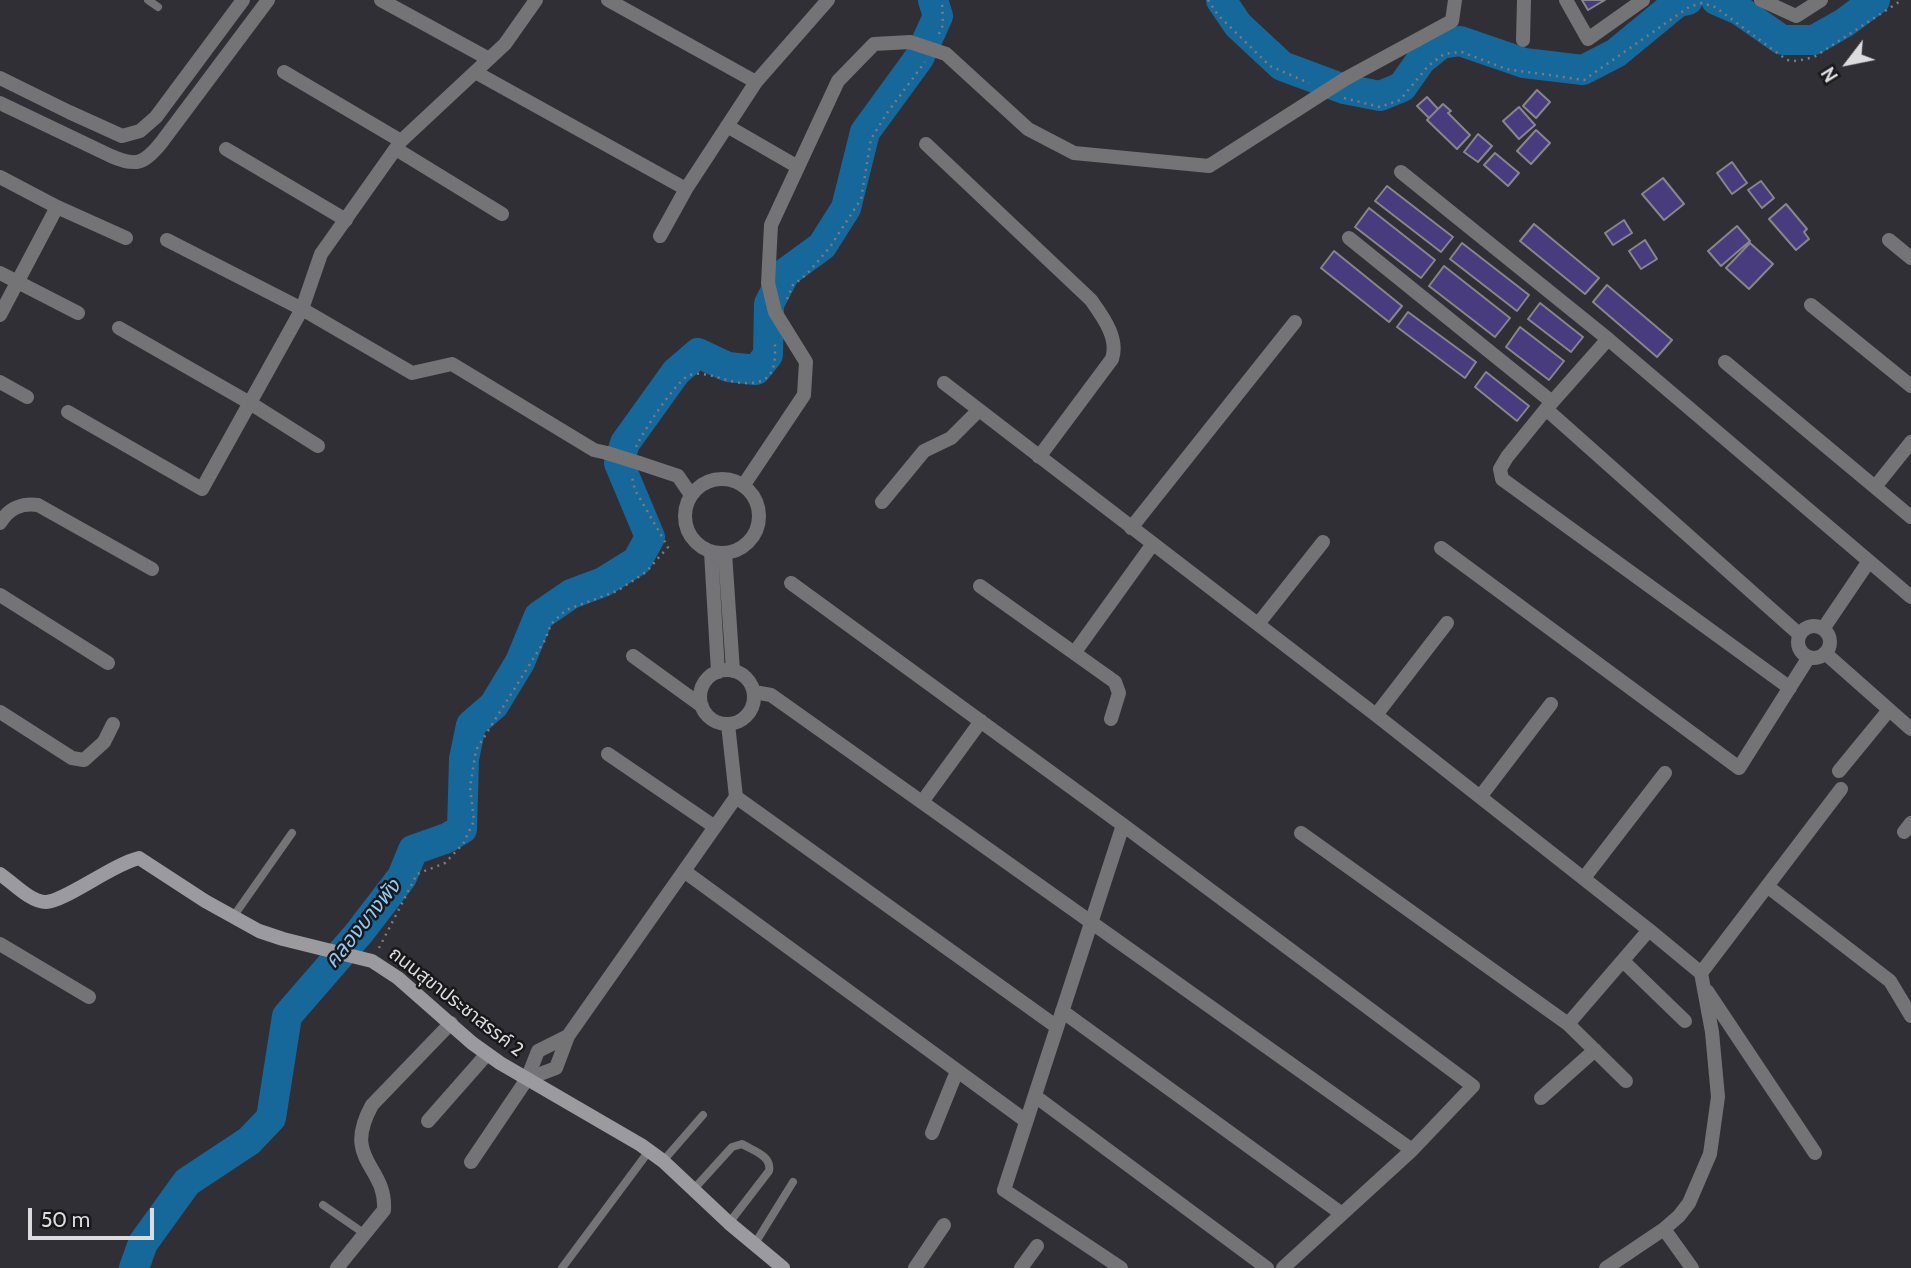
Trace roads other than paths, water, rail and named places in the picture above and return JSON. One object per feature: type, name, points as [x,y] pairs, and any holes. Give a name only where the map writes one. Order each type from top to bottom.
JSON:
[{"type":"street","points":[[0,78],[122,136],[140,131],[156,117],[243,0]]},
{"type":"street","points":[[0,103],[127,163],[139,162],[150,157],[162,143],[268,0]]},
{"type":"street","points":[[381,0],[489,59]]},
{"type":"street","points":[[68,412],[202,489],[302,309],[321,254],[399,145],[505,44],[536,0]]},
{"type":"street","points":[[608,0],[756,82]]},
{"type":"street","points":[[660,236],[686,189],[756,82],[828,0]]},
{"type":"street","points":[[743,486],[804,396],[806,362],[775,312],[768,283],[771,225],[838,81],[874,44],[910,41],[946,54],[1028,130],[1074,153],[1209,166],[1327,89],[1452,22],[1455,0]]},
{"type":"street","points":[[1523,40],[1524,0]]},
{"type":"street","points":[[1566,0],[1588,39],[1643,0]]},
{"type":"street","points":[[1761,0],[1796,16],[1821,0]]},
{"type":"street","points":[[284,72],[502,214]]},
{"type":"street","points":[[475,72],[686,189]]},
{"type":"street","points":[[727,126],[798,167]]},
{"type":"street","points":[[926,145],[1091,300],[1114,341],[1112,359],[1039,457]]},
{"type":"street","points":[[226,149],[346,220]]},
{"type":"street","points":[[1401,172],[1608,339],[1911,597]]},
{"type":"street","points":[[0,177],[57,207],[126,237]]},
{"type":"street","points":[[0,315],[57,207]]},
{"type":"street","points":[[1349,238],[1549,405],[1800,635]]},
{"type":"street","points":[[167,240],[302,309],[412,373],[452,364],[594,450],[678,477],[691,495]]},
{"type":"street","points":[[1889,240],[1911,258]]},
{"type":"street","points":[[0,273],[78,313]]},
{"type":"street","points":[[1811,305],[1911,386]]},
{"type":"street","points":[[1131,528],[1295,322]]},
{"type":"street","points":[[120,328],[250,403],[318,446]]},
{"type":"street","points":[[1608,339],[1549,405],[1504,464],[1500,474],[1504,482],[1790,688]]},
{"type":"street","points":[[1725,362],[1911,517]]},
{"type":"street","points":[[0,382],[27,397]]},
{"type":"street","points":[[944,383],[1376,715],[1649,930],[1702,980],[1815,1153]]},
{"type":"street","points":[[882,502],[923,451],[951,438],[979,410]]},
{"type":"street","points":[[1875,486],[1911,442]]},
{"type":"street","points":[[727,480],[743,486],[755,501],[758,521],[751,539],[744,546],[718,552],[701,547],[687,528],[686,506],[691,495],[711,481],[727,480]]},
{"type":"street","points":[[0,523],[10,510],[27,503],[38,505],[152,569]]},
{"type":"street","points":[[1258,624],[1323,542]]},
{"type":"street","points":[[1075,652],[1153,545]]},
{"type":"street","points":[[1441,548],[1739,768],[1809,657]]},
{"type":"street","points":[[718,552],[733,671]]},
{"type":"street","points":[[718,552],[718,672]]},
{"type":"street","points":[[1823,629],[1870,561]]},
{"type":"street","points":[[791,583],[1123,825],[1472,1086],[1412,1150],[1285,1267]]},
{"type":"street","points":[[980,586],[1075,652],[1118,687],[1119,693],[1111,719]]},
{"type":"street","points":[[0,595],[108,663]]},
{"type":"street","points":[[1376,715],[1447,623]]},
{"type":"street","points":[[1814,626],[1823,629],[1829,636],[1830,645],[1825,653],[1818,657],[1809,657],[1801,652],[1798,643],[1800,635],[1805,628],[1814,626]]},
{"type":"street","points":[[1825,653],[1911,729]]},
{"type":"street","points":[[633,656],[702,706],[712,720],[728,724],[745,718],[754,702],[754,692],[747,679],[733,671],[718,672],[705,682],[700,698],[702,706]]},
{"type":"street","points":[[754,692],[771,695],[1412,1150]]},
{"type":"street","points":[[1480,797],[1551,704]]},
{"type":"street","points":[[1839,771],[1889,710]]},
{"type":"street","points":[[0,712],[72,758],[84,760],[104,741],[113,724]]},
{"type":"street","points":[[922,802],[981,721]]},
{"type":"street","points":[[527,1079],[556,1068],[568,1036],[736,797],[728,724]]},
{"type":"street","points":[[608,754],[715,827]]},
{"type":"street","points":[[1584,878],[1665,773]]},
{"type":"street","points":[[1606,1268],[1664,1229],[1689,1203],[1710,1154],[1718,1097],[1712,1032],[1702,980],[1767,886],[1840,789]]},
{"type":"street","points":[[736,797],[1057,1027]]},
{"type":"street","points":[[1121,1268],[1004,1190],[1123,825]]},
{"type":"street","points":[[1301,833],[1568,1024],[1626,1081]]},
{"type":"street","name":"ถนนสุขาประชาสรรค์ 2","points":[[0,874],[33,898],[46,902],[58,899],[125,862],[139,858],[205,901],[259,931],[372,961],[398,978],[487,1054],[663,1161],[729,1223],[783,1268]]},
{"type":"street","points":[[684,872],[1026,1121]]},
{"type":"street","points":[[1767,886],[1890,981],[1911,1016]]},
{"type":"street","points":[[1568,1024],[1649,930]]},
{"type":"street","points":[[0,944],[89,997]]},
{"type":"street","points":[[1623,961],[1685,1021]]},
{"type":"street","points":[[1062,1011],[1342,1214]]},
{"type":"street","points":[[337,1268],[384,1210],[382,1193],[361,1147],[360,1135],[365,1118],[372,1105],[451,1023]]},
{"type":"street","points":[[471,1163],[527,1079],[538,1051],[568,1036]]},
{"type":"street","points":[[1541,1098],[1595,1050]]},
{"type":"street","points":[[428,1121],[487,1054]]},
{"type":"street","points":[[932,1133],[957,1071]]},
{"type":"street","points":[[1035,1096],[1267,1268]]},
{"type":"street","points":[[915,1268],[944,1225]]},
{"type":"street","points":[[1664,1229],[1692,1268]]},
{"type":"street","points":[[1021,1268],[1037,1246]]},
{"type":"lane","points":[[148,0],[158,7]]},
{"type":"lane","points":[[233,917],[292,833]]},
{"type":"lane","points":[[663,1161],[703,1115]]},
{"type":"lane","points":[[693,1190],[737,1144],[742,1144],[768,1159],[771,1166],[769,1171],[729,1223]]},
{"type":"lane","points":[[562,1268],[649,1151]]},
{"type":"lane","points":[[754,1245],[793,1182]]},
{"type":"lane","points":[[323,1205],[365,1234]]},
{"type":"waterway","name":"คลองบางพัง","points":[[134,1268],[143,1243],[187,1182],[249,1141],[271,1118],[287,1016],[359,933],[402,877],[413,850],[447,838],[462,829],[464,759],[471,725],[494,705],[520,662],[539,616],[571,594],[603,582],[637,561],[650,537],[619,463],[625,443],[676,372],[698,353],[728,367],[756,370],[768,355],[769,304],[785,273],[822,246],[846,208],[865,132],[919,58],[938,16],[933,0]]},
{"type":"waterway","name":"คลองบางพัง","points":[[1221,0],[1238,25],[1282,66],[1344,89],[1380,96],[1402,87],[1421,60],[1441,44],[1460,41],[1524,63],[1583,70],[1616,53],[1678,2],[1688,0]]},
{"type":"waterway","name":"คลองบางพัง","points":[[1716,0],[1739,10],[1782,40],[1814,40],[1844,23],[1875,0]]}]
